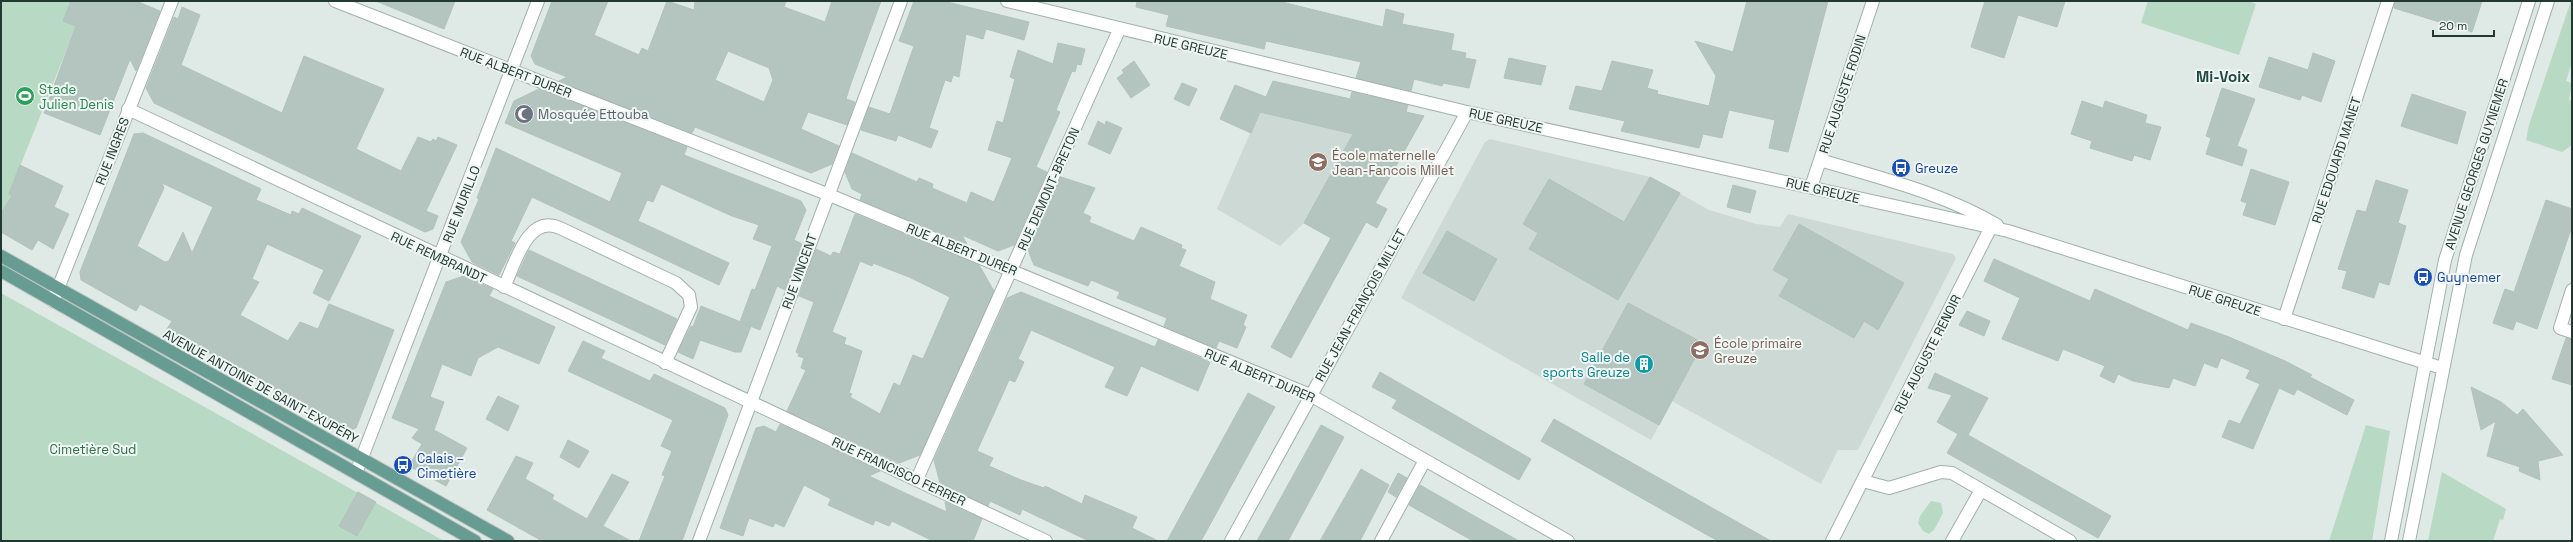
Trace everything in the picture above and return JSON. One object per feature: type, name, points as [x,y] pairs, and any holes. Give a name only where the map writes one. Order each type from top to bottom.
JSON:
[{"type":"main road","name":"AVENUE ANTOINE DE SAINT-EXUPÉRY","points":[[1,256],[508,541]]},
{"type":"main road","points":[[1,271],[475,541]]},
{"type":"street","name":"RUE INGRES","points":[[53,301],[172,1]]},
{"type":"street","name":"RUE ALBERT DURER","points":[[334,1],[827,194],[1310,395],[1568,541]]},
{"type":"street","name":"RUE MURILLO","points":[[356,473],[538,1]]},
{"type":"street","name":"RUE VINCENT","points":[[699,541],[827,194],[901,1]]},
{"type":"street","name":"RUE GREUZE","points":[[1007,1],[1119,30],[1466,112],[2008,231],[2442,368]]},
{"type":"street","name":"RUE AUGUSTE RODIN","points":[[1811,187],[1873,1]]},
{"type":"street","name":"RUE EDOUARD MANET","points":[[2284,319],[2388,1]]},
{"type":"street","name":"AVENUE GEORGES GUYNEMER","points":[[2391,541],[2424,363],[2450,242],[2529,1]]},
{"type":"street","name":"AVENUE GEORGES GUYNEMER","points":[[2409,541],[2442,368],[2471,238],[2548,1]]},
{"type":"street","name":"RUE DEMONT-BRETON","points":[[917,479],[1119,30]]},
{"type":"street","name":"RUE REMBRANDT","points":[[128,109],[751,403]]},
{"type":"street","name":"RUE JEAN-FRANÇOIS MILLET","points":[[1231,541],[1466,112]]},
{"type":"street","name":"RUE GREUZE","points":[[1820,160],[1953,203],[1978,214],[2008,231]]},
{"type":"street","points":[[504,287],[533,230],[546,224],[560,228],[676,283],[687,292],[691,298],[691,307],[665,362]]},
{"type":"street","name":"RUE AUGUSTE RENOIR","points":[[1832,541],[1991,227]]},
{"type":"street","points":[[2572,290],[2560,328],[2572,332]]},
{"type":"street","name":"RUE FRANCISCO FERRER","points":[[751,403],[917,479],[1046,541]]},
{"type":"street","points":[[1380,541],[1425,460]]},
{"type":"street","points":[[1863,481],[1889,488],[1941,472],[1952,473],[2070,541]]},
{"type":"street","points":[[1952,541],[1981,490]]},
{"type":"shaded area","name":"École maternelle Jean-Fancois Millet","points":[[1273,81],[1424,116],[1351,249],[1304,223],[1280,246],[1217,209]]},
{"type":"shaded area","name":"École primaire Greuze","points":[[1490,139],[1650,177],[1709,210],[1756,224],[1780,227],[1788,214],[1953,254],[1956,258],[1858,450],[1838,450],[1821,484],[1672,401],[1651,440],[1401,298],[1485,142]]},
{"type":"green space","name":"Stade Julien Denis","points":[[1,1],[86,1],[9,194],[12,196],[1,213]]},
{"type":"green space","points":[[2148,1],[2248,1],[2256,4],[2239,55],[2141,23]]},
{"type":"green space","points":[[2571,1],[2572,62],[2566,81],[2572,83],[2569,100],[2572,101],[2572,145],[2562,152],[2526,140],[2529,125]]},
{"type":"green space","name":"Cimetière Sud","points":[[1,293],[444,541],[1,541]]},
{"type":"green space","points":[[2366,425],[2390,431],[2372,541],[2329,541]]},
{"type":"green space","points":[[2442,472],[2506,509],[2503,520],[2500,519],[2493,541],[2428,541]]},
{"type":"green space","points":[[1931,501],[1941,503],[1943,513],[1934,530],[1929,534],[1923,531],[1918,523],[1920,516]]},
{"type":"building","points":[[71,1],[136,1],[160,11],[136,71],[130,59],[100,135],[44,113],[76,26],[63,21]]},
{"type":"building","points":[[376,1],[455,1],[444,29]]},
{"type":"building","points":[[552,1],[608,1],[594,35],[639,55],[642,48],[648,51],[667,1],[694,10],[695,1],[786,1],[784,7],[825,22],[832,1],[881,1],[846,99],[855,102],[847,125],[808,112],[801,129],[839,146],[832,164],[811,173],[695,127],[692,133],[559,81],[567,77],[535,64],[531,56]],"holes":[[[728,51],[769,68],[773,80],[764,102],[715,80]]]},
{"type":"building","points":[[914,1],[943,1],[1029,22],[1024,40],[986,29],[983,39],[966,34],[959,77],[953,75],[951,82],[945,80],[929,128],[938,131],[931,148],[898,135],[896,141],[861,130],[869,107],[890,114],[914,46],[899,41]]},
{"type":"building","points":[[1137,1],[1278,1],[1383,27],[1386,9],[1404,14],[1402,24],[1454,34],[1451,50],[1466,53],[1465,58],[1476,60],[1469,88],[1443,83],[1442,86],[1414,79],[1411,91],[1356,78],[1361,62],[1266,41],[1264,49],[1166,26],[1169,15],[1136,7]]},
{"type":"building","points":[[1747,1],[1828,1],[1788,152],[1769,148],[1775,120],[1729,110],[1722,138],[1703,134],[1699,148],[1621,131],[1625,121],[1569,109],[1576,86],[1602,91],[1612,61],[1653,70],[1647,88],[1658,91],[1657,94],[1709,106],[1716,76],[1695,41],[1733,52]]},
{"type":"building","points":[[1985,1],[2065,1],[2057,27],[2018,15],[2004,58],[1971,47]]},
{"type":"building","points":[[2395,1],[2482,1],[2472,32],[2394,8]]},
{"type":"building","points":[[182,7],[200,15],[181,65],[282,113],[304,56],[384,89],[356,149],[401,171],[418,137],[431,142],[433,139],[436,141],[438,137],[457,145],[426,211],[438,216],[433,229],[425,232],[154,103],[146,88],[174,17],[178,19]]},
{"type":"building","points":[[1058,43],[1085,49],[1081,65],[1077,64],[1075,72],[1072,71],[1056,110],[1060,112],[1036,167],[1047,172],[1014,245],[998,251],[962,235],[967,244],[860,200],[862,194],[852,189],[845,172],[852,153],[917,182],[919,178],[933,184],[932,188],[967,203],[971,192],[994,202],[1012,158],[988,150],[997,121],[1003,123],[1015,79],[1010,77],[1018,50],[1053,64]]},
{"type":"building","points":[[2313,53],[2335,61],[2321,102],[2302,95],[2300,100],[2259,87],[2269,57],[2308,70]]},
{"type":"building","points":[[1509,58],[1546,66],[1541,85],[1504,78]]},
{"type":"building","points":[[1134,61],[1150,85],[1131,98],[1117,78],[1124,73],[1122,70]]},
{"type":"building","points":[[1273,81],[1350,99],[1352,92],[1408,105],[1406,112],[1424,116],[1375,203],[1387,209],[1377,228],[1366,222],[1291,358],[1271,347],[1331,238],[1304,223],[1353,134],[1260,112],[1251,133],[1220,119],[1235,85],[1266,97]]},
{"type":"building","points":[[1182,83],[1197,89],[1189,106],[1174,99]]},
{"type":"building","points":[[2222,88],[2255,99],[2237,146],[2247,150],[2242,166],[2206,154],[2211,138],[2206,136]]},
{"type":"building","points":[[539,89],[687,147],[684,155],[801,201],[806,210],[794,240],[802,244],[785,290],[777,286],[760,330],[740,322],[752,289],[755,290],[772,246],[753,239],[759,225],[732,216],[661,184],[653,202],[647,200],[638,221],[729,263],[719,285],[532,197],[511,241],[515,243],[499,275],[472,262],[461,242],[479,199],[477,198],[496,148],[610,202],[622,173],[505,123],[514,101]]},
{"type":"building","points":[[2412,94],[2466,112],[2457,144],[2401,126]]},
{"type":"building","points":[[2082,101],[2103,108],[2105,101],[2147,115],[2145,123],[2161,127],[2150,160],[2134,155],[2132,161],[2090,148],[2092,141],[2071,134]]},
{"type":"building","points":[[1098,121],[1105,125],[1106,121],[1122,128],[1110,154],[1088,144]]},
{"type":"building","points":[[143,133],[261,189],[256,200],[291,215],[292,211],[299,214],[302,208],[361,236],[329,301],[313,293],[324,270],[267,244],[252,279],[259,282],[240,315],[288,341],[300,322],[318,329],[329,304],[394,330],[356,428],[347,431],[167,329],[172,321],[140,304],[136,311],[81,280],[80,272],[134,134]],"holes":[[[162,183],[213,207],[192,253],[183,232],[169,261],[165,262],[137,246],[164,188]]]},
{"type":"building","points":[[20,165],[63,186],[54,207],[69,214],[53,249],[38,240],[32,250],[1,232],[1,213],[12,196],[9,194]]},
{"type":"building","points":[[2251,169],[2289,182],[2275,225],[2243,215],[2247,203],[2241,201]]},
{"type":"building","points":[[1061,177],[1095,188],[1083,213],[1091,217],[1089,222],[1134,241],[1141,227],[1182,245],[1181,248],[1186,250],[1179,266],[1215,282],[1210,299],[1247,315],[1243,325],[1246,327],[1237,348],[1219,341],[1216,348],[1164,326],[1167,318],[1117,298],[1120,292],[1091,280],[1088,286],[1034,265],[1028,250]]},
{"type":"building","points":[[1650,177],[1680,193],[1618,300],[1529,249],[1538,233],[1523,224],[1549,179],[1624,222]]},
{"type":"building","points":[[2376,180],[2408,190],[2398,223],[2406,226],[2389,285],[2379,282],[2374,298],[2342,288],[2347,271],[2338,269],[2357,210],[2366,212]]},
{"type":"building","points":[[1733,185],[1756,191],[1750,213],[1727,207]]},
{"type":"building","points":[[2546,200],[2572,209],[2572,226],[2537,329],[2516,321],[2513,330],[2493,323],[2505,289],[2514,292]]},
{"type":"building","points":[[855,214],[979,265],[994,291],[920,455],[899,463],[787,411],[806,370],[801,368],[804,358],[798,356],[799,354],[796,352],[814,302],[799,296],[816,249],[831,256],[833,252],[840,254]],"holes":[[[860,261],[872,266],[873,263],[909,277],[950,297],[923,359],[913,355],[900,386],[894,383],[880,414],[850,397],[852,394],[849,393],[862,351],[844,344],[846,338],[832,332]]]},
{"type":"building","points":[[1799,224],[1904,283],[1878,330],[1864,321],[1854,338],[1779,296],[1789,279],[1773,270]]},
{"type":"building","points":[[1447,231],[1497,259],[1474,301],[1423,273]]},
{"type":"building","points":[[529,250],[677,319],[665,345],[517,276]]},
{"type":"building","points":[[1994,259],[2090,301],[2095,289],[2188,330],[2191,323],[2229,337],[2285,361],[2312,375],[2310,377],[2354,400],[2347,415],[2297,389],[2294,395],[2279,388],[2253,449],[2222,437],[2229,420],[2240,424],[2260,384],[2246,378],[2250,370],[2221,358],[2217,368],[2204,363],[2195,386],[2173,378],[2169,388],[2133,381],[2118,374],[2114,383],[2100,376],[2105,366],[2063,349],[2058,361],[2002,339],[2020,298],[1984,281]]},
{"type":"building","points":[[464,276],[493,289],[489,296],[555,327],[539,364],[498,347],[478,358],[471,376],[442,364],[430,397],[444,402],[434,430],[467,448],[446,486],[409,466],[422,444],[412,438],[419,429],[392,418],[446,282]]},
{"type":"building","points":[[1021,292],[1155,347],[1158,340],[1210,362],[1198,391],[1141,366],[1127,396],[1105,387],[1115,367],[1031,330],[1018,359],[1024,362],[1015,382],[1009,380],[977,451],[993,458],[989,466],[1021,480],[1044,488],[1045,486],[1082,504],[1085,495],[1137,517],[1132,528],[1158,541],[1089,541],[1022,509],[1020,515],[990,501],[988,506],[940,483],[934,460],[1007,298]]},
{"type":"building","name":"Salle de sports Greuze","points":[[1628,303],[1703,343],[1659,425],[1584,384]]},
{"type":"building","points":[[701,306],[751,326],[741,352],[735,352],[700,340],[693,359],[678,352],[691,326],[693,327]]},
{"type":"building","points":[[1967,311],[1990,321],[1984,336],[1959,325]]},
{"type":"building","points":[[2566,338],[2572,339],[2572,385],[2552,379]]},
{"type":"building","points":[[583,341],[605,351],[601,358],[650,381],[654,374],[725,408],[728,415],[682,541],[639,541],[665,476],[662,475],[672,451],[661,446],[673,420],[568,371]]},
{"type":"building","points":[[1380,372],[1531,459],[1519,480],[1392,408],[1397,400],[1372,387]]},
{"type":"building","points":[[1935,373],[1988,398],[1968,435],[2111,516],[2098,538],[1947,453],[1958,434],[1937,422],[1952,395],[1928,388]]},
{"type":"building","points":[[2471,387],[2501,402],[2517,415],[2523,409],[2563,455],[2538,461],[2540,480],[2519,471],[2520,467],[2487,456],[2496,421],[2481,430]]},
{"type":"building","points":[[1248,393],[1275,407],[1201,541],[1167,541]]},
{"type":"building","points":[[498,396],[519,406],[508,431],[486,419]]},
{"type":"building","points":[[1554,419],[1771,541],[1718,541],[1661,509],[1541,441]]},
{"type":"building","points":[[780,424],[880,471],[869,476],[905,493],[947,512],[945,502],[982,519],[973,541],[933,541],[892,521],[889,526],[875,520],[873,525],[828,505],[831,499],[804,485],[784,527],[775,523],[773,527],[749,518],[743,536],[720,528],[756,428],[764,426],[776,432]]},
{"type":"building","points":[[1321,425],[1344,437],[1288,541],[1257,541]]},
{"type":"building","points":[[568,440],[589,451],[579,468],[560,457]]},
{"type":"building","points":[[516,456],[533,463],[525,479],[554,495],[552,499],[587,519],[612,474],[629,482],[603,526],[631,541],[542,541],[487,510]]},
{"type":"building","points":[[1361,469],[1389,485],[1360,541],[1320,541]]},
{"type":"building","points":[[1398,473],[1407,478],[1396,497],[1388,492]]},
{"type":"building","points":[[1420,485],[1519,541],[1473,541],[1409,505]]},
{"type":"building","points":[[358,492],[376,502],[357,536],[339,526]]},
{"type":"place","name":"Stade Julien Denis","points":[[25,96]]},
{"type":"place","name":"Mosquée Ettouba","points":[[524,114]]},
{"type":"place","name":"École maternelle Jean-Fancois Millet","points":[[1318,162]]},
{"type":"place","name":"Greuze","points":[[1901,168]]},
{"type":"place","name":"Guynemer","points":[[2423,277]]},
{"type":"place","name":"École primaire Greuze","points":[[1700,350]]},
{"type":"place","name":"Salle de sports Greuze","points":[[1644,364]]},
{"type":"place","name":"Calais – Cimetière","points":[[403,465]]},
{"type":"district","name":"Mi-Voix","points":[[2223,77]]}]
